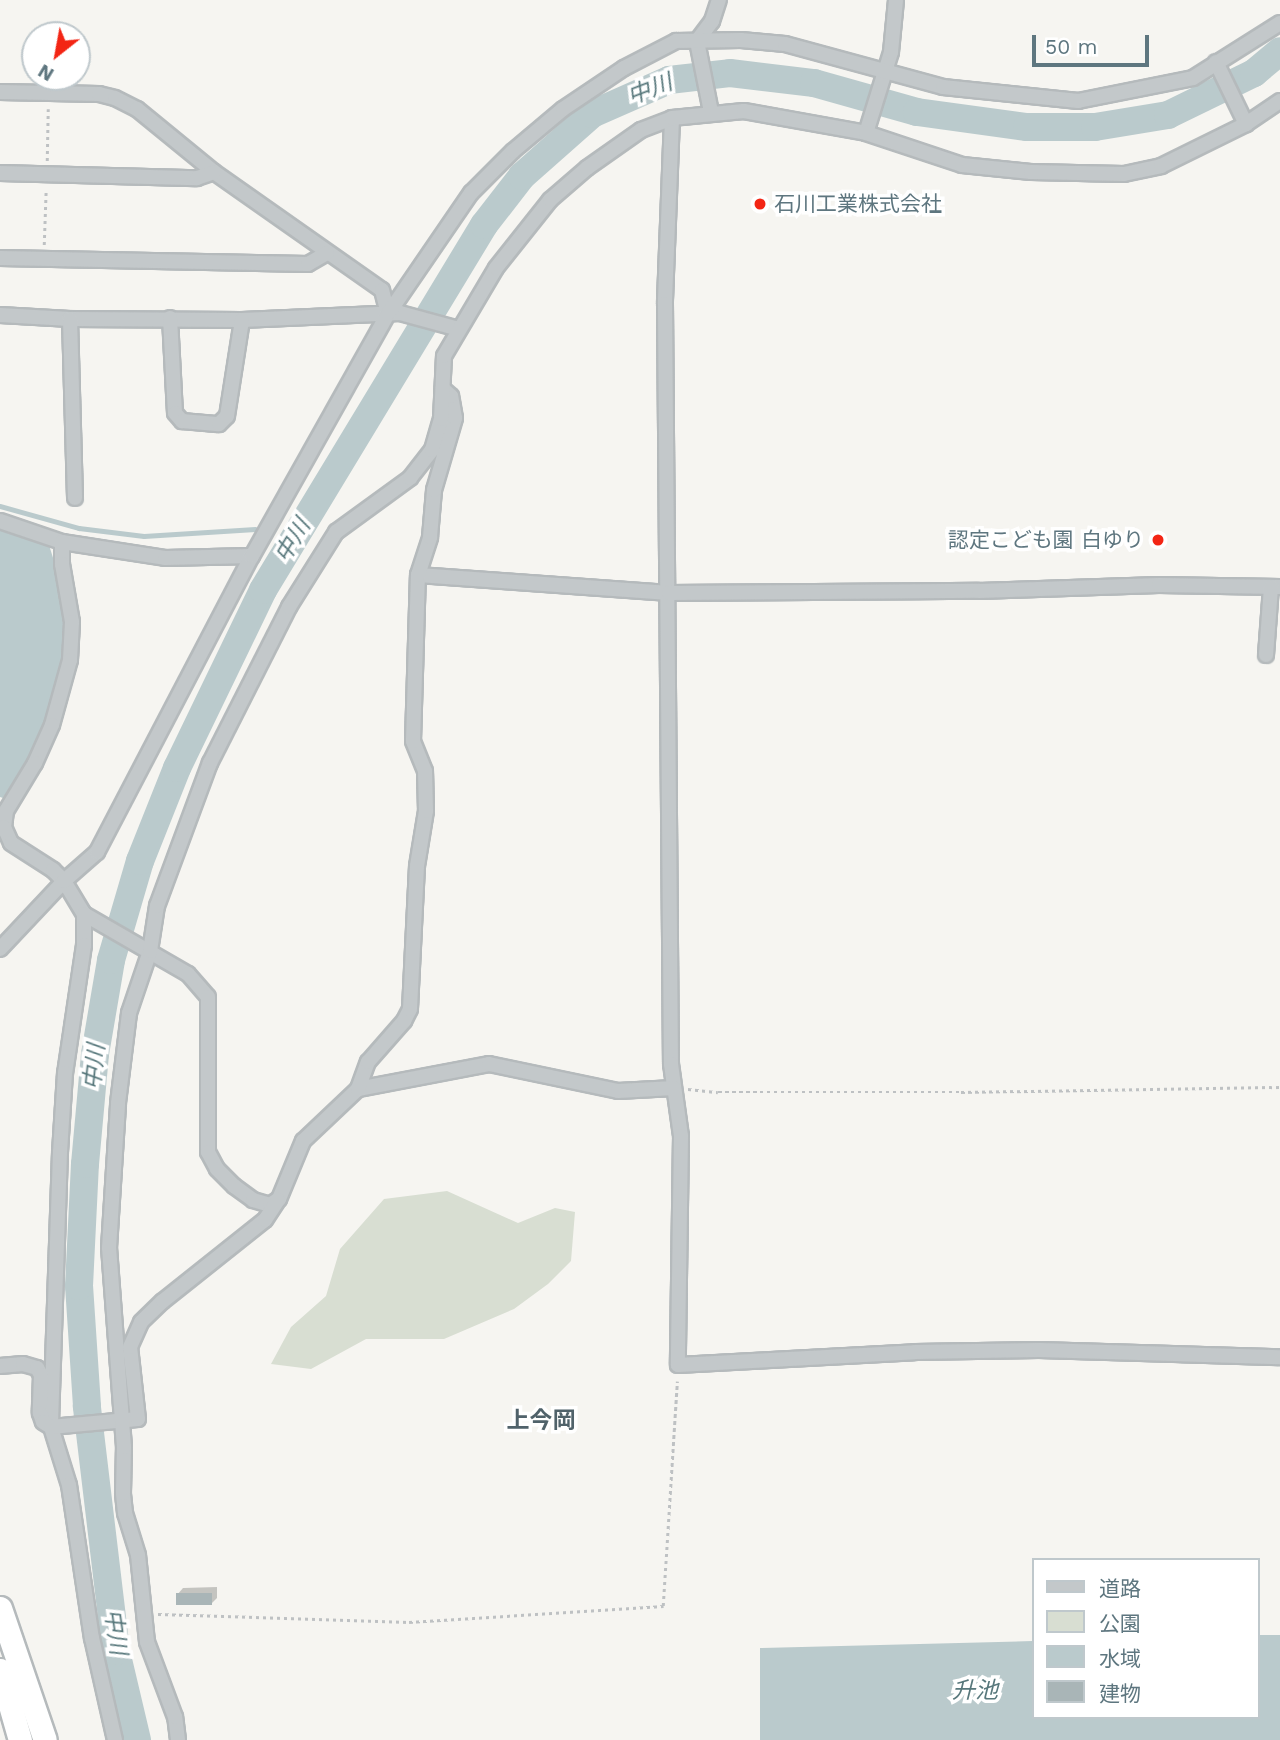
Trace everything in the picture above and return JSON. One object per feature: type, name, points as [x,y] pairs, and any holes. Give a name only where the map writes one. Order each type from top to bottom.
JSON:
[{"type":"highway","points":[[0,1608],[45,1740]]},
{"type":"highway","points":[[0,1670],[20,1740]]},
{"type":"street","points":[[711,112],[697,41],[712,21],[719,0]]},
{"type":"street","points":[[866,133],[891,52],[896,0]]},
{"type":"street","points":[[0,949],[64,881],[97,852],[252,556],[394,314],[471,193],[513,151],[563,109],[624,68],[676,41],[741,40],[785,44],[943,87],[1078,101],[1193,78],[1280,23]]},
{"type":"street","points":[[1216,62],[1245,124]]},
{"type":"street","points":[[0,92],[99,94],[136,108],[214,172],[382,290],[394,314]]},
{"type":"street","points":[[178,1740],[175,1717],[147,1642],[138,1555],[125,1513],[118,1422],[109,1248],[118,1103],[129,1013],[150,951],[158,906],[210,763],[289,607],[337,532],[410,478],[432,450],[441,419],[444,356],[453,328],[550,200],[587,168],[641,131],[671,118],[711,112],[744,111],[866,133],[962,165],[1031,172],[1124,174],[1161,166],[1245,124],[1280,101]]},
{"type":"street","points":[[671,118],[665,304],[671,1063],[681,1136],[678,1365],[915,1352],[1039,1350],[1280,1357]]},
{"type":"street","points":[[0,173],[197,178],[214,172]]},
{"type":"street","points":[[0,258],[307,264],[327,253]]},
{"type":"street","points":[[0,315],[70,319],[242,320],[394,314],[453,328]]},
{"type":"street","points":[[170,318],[175,413],[182,421],[219,424],[227,416],[242,320]]},
{"type":"street","points":[[70,319],[75,498]]},
{"type":"street","points":[[0,1366],[23,1364],[37,1368],[41,1375],[40,1413],[43,1422],[55,1427],[138,1419],[130,1347],[141,1322],[265,1220],[279,1199],[303,1141],[358,1089],[368,1062],[404,1021],[410,1009],[417,866],[426,811],[425,771],[413,741],[418,575],[430,537],[434,490],[456,418],[450,396],[443,389]]},
{"type":"street","points":[[0,521],[62,542],[165,558],[252,556]]},
{"type":"street","points":[[62,542],[62,564],[72,622],[70,660],[52,725],[35,764],[6,811],[4,827],[11,843],[53,870],[64,881],[88,915],[188,974],[208,997],[208,1152],[217,1169],[253,1200],[270,1205],[279,1199]]},
{"type":"street","points":[[418,575],[669,593],[979,592],[1158,585],[1275,587],[1266,655]]},
{"type":"street","points":[[88,915],[65,1073],[60,1152],[55,1427],[69,1485],[92,1638],[115,1740]]},
{"type":"street","points":[[358,1089],[489,1064],[618,1091],[674,1088]]},
{"type":"path","points":[[674,1088],[731,1092],[1280,1087]]},
{"type":"path","points":[[158,1614],[409,1622],[663,1606],[678,1365]]},
{"type":"green space","points":[[447,1191],[518,1223],[555,1208],[575,1212],[571,1261],[548,1284],[514,1309],[444,1339],[366,1339],[311,1369],[271,1364],[291,1327],[326,1296],[340,1249],[384,1199]]},
{"type":"water","points":[[0,527],[49,545],[58,574],[66,647],[55,698],[37,748],[3,798],[0,797]]},
{"type":"water","name":"升池","points":[[1259,1635],[1280,1635],[1280,1740],[760,1740],[760,1648],[1032,1641],[1032,1719],[1259,1719]]},
{"type":"building","points":[[176,1593],[212,1593],[212,1605],[176,1605]]},
{"type":"waterway","name":"中川","points":[[137,1740],[116,1651],[87,1406],[79,1286],[85,1164],[95,1054],[111,960],[140,861],[177,768],[263,590],[484,225],[522,176],[592,114],[669,80],[730,73],[814,83],[917,112],[1027,127],[1095,127],[1168,115],[1254,73],[1280,51]]},
{"type":"waterway","points":[[0,506],[79,528],[144,536],[255,529]]},
{"type":"waterway","points":[[288,527],[301,526]]},
{"type":"place","name":"石川工業株式会社","points":[[760,204]]},
{"type":"place","name":"認定こども園 白ゆり","points":[[1158,540]]},
{"type":"district","name":"上今岡","points":[[541,1421]]}]
